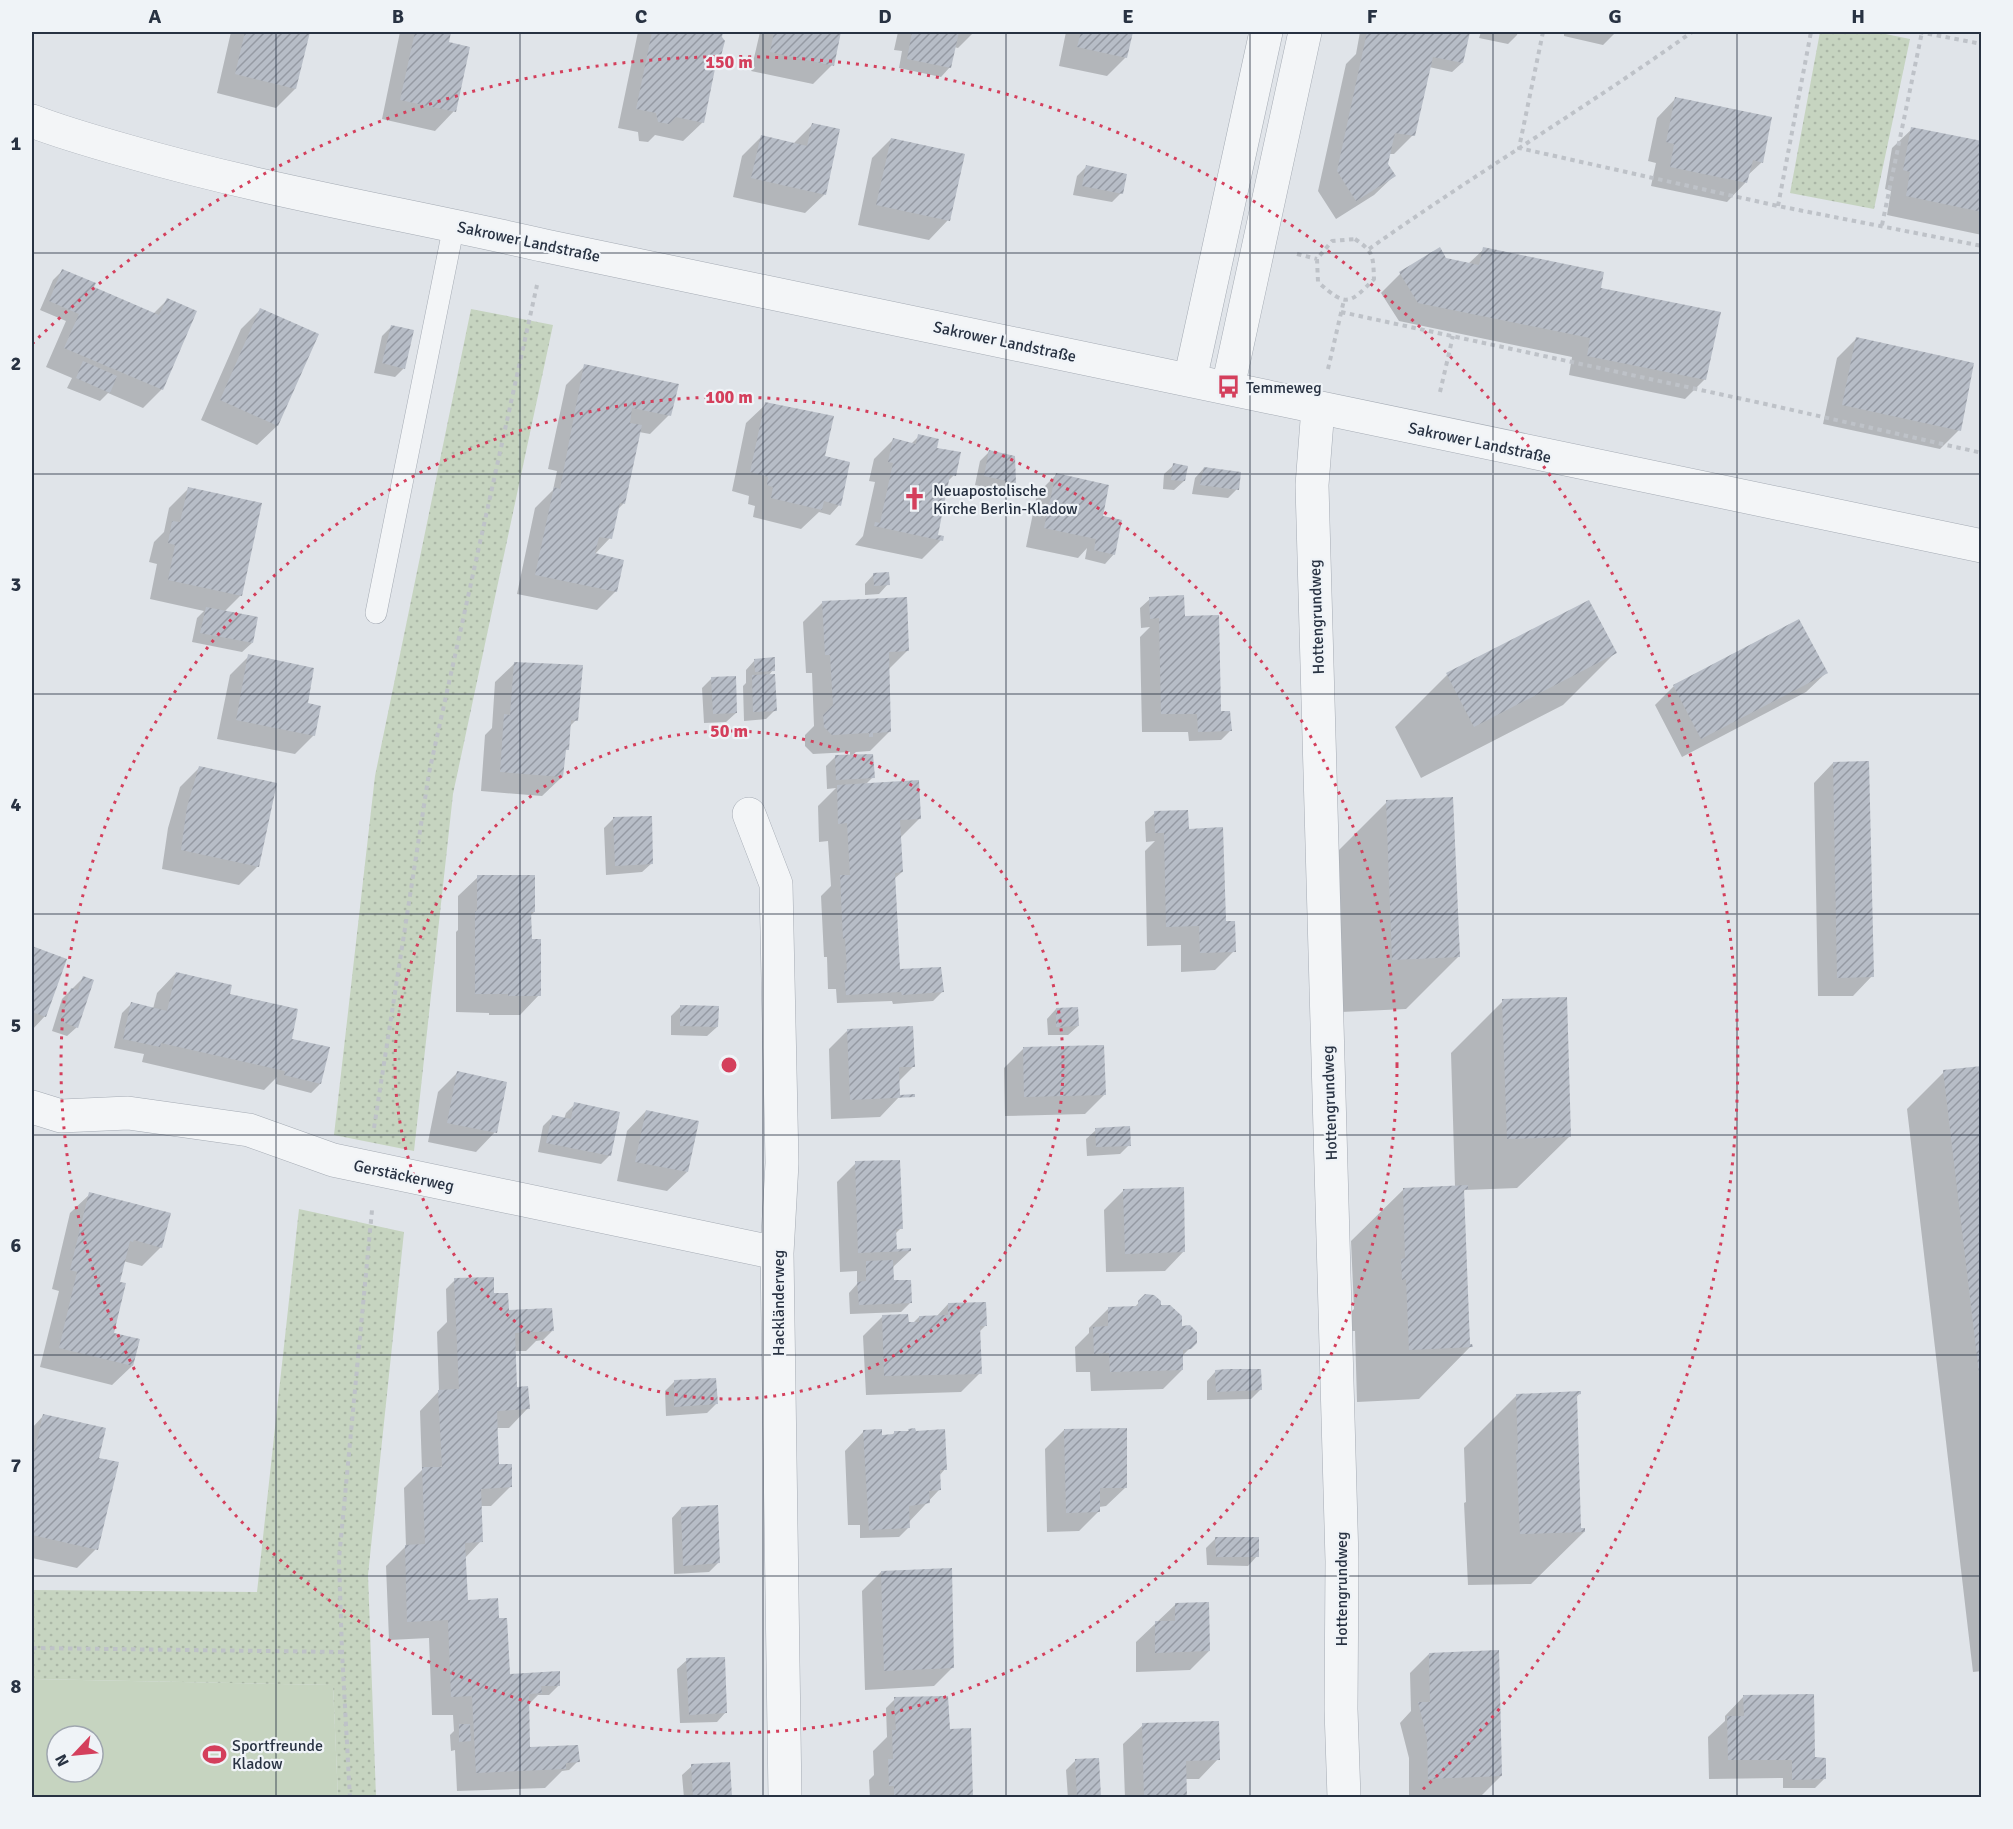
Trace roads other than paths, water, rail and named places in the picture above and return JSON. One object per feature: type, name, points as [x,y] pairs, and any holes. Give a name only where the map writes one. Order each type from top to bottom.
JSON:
[{"type":"street","points":[[1190,380],[1266,32]]},
{"type":"street","points":[[1228,387],[1305,32]]},
{"type":"street","name":"Sakrower Landstraße","points":[[32,121],[58,131],[182,167],[315,198],[454,225],[1982,546]]},
{"type":"street","name":"Hottengrundweg","points":[[1318,408],[1312,485],[1342,1561],[1341,1708],[1344,1797]]},
{"type":"street","name":"Hackländerweg","points":[[749,814],[776,884],[782,1163],[777,1252],[785,1797]]},
{"type":"street","name":"Gerstäckerweg","points":[[32,1107],[61,1116],[128,1113],[249,1130],[333,1160],[777,1252]]},
{"type":"lane","points":[[376,613],[454,225]]},
{"type":"place","name":"Temmeweg","points":[[1228,387]]},
{"type":"place","name":"Neuapostolische Kirche Berlin-Kladow","points":[[915,499]]},
{"type":"place","name":"Sportfreunde Kladow","points":[[214,1754]]}]
